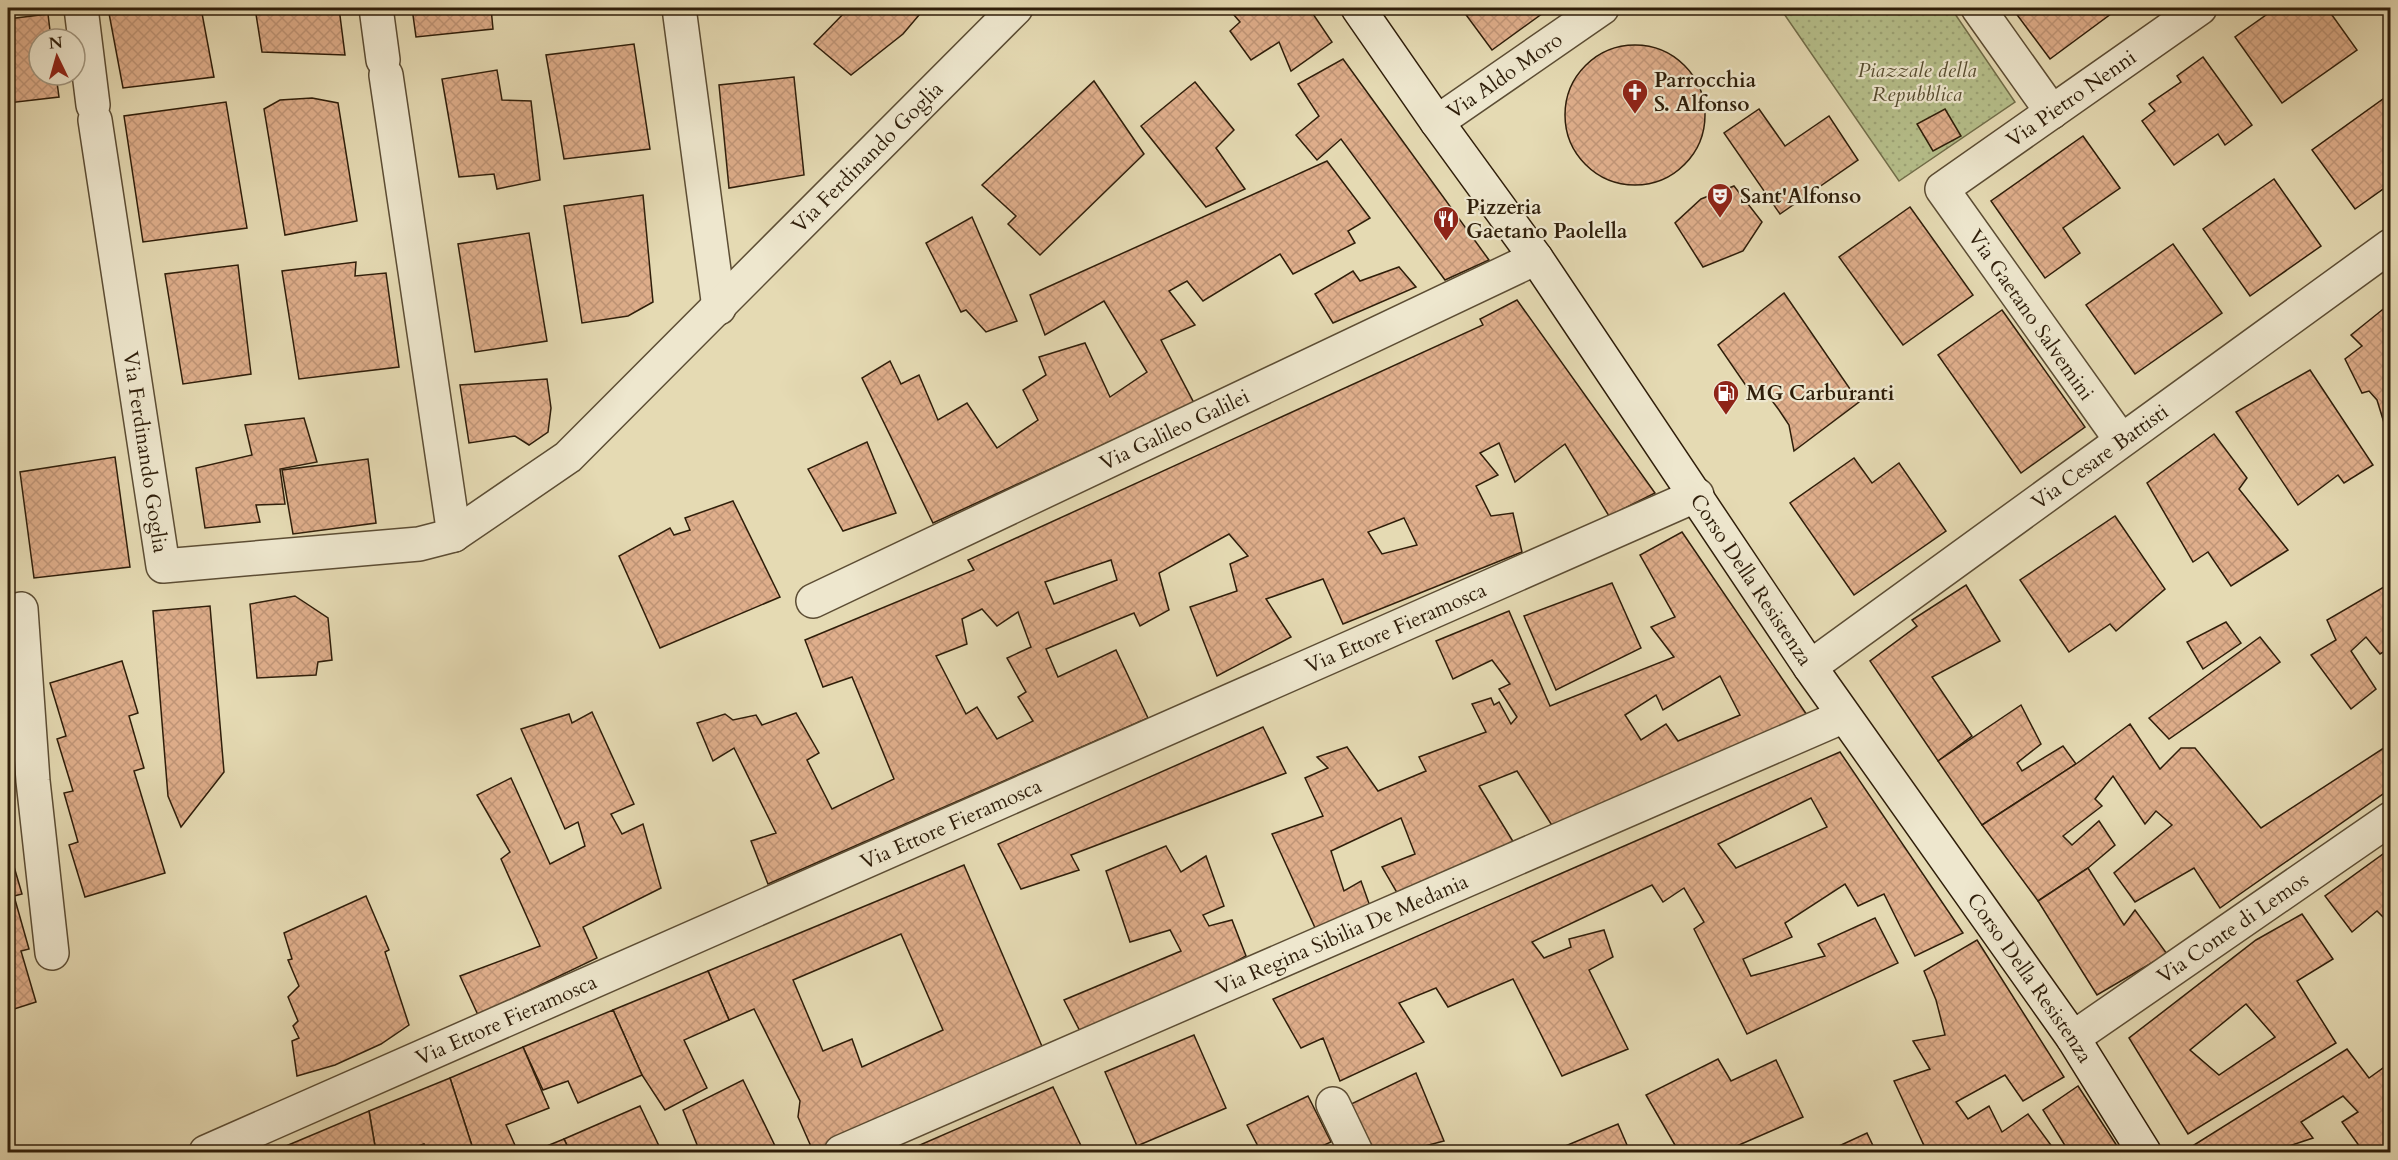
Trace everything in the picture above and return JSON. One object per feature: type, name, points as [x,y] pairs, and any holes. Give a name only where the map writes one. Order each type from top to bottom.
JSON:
[{"type":"street","name":"Via Ferdinando Goglia","points":[[81,8],[94,112],[163,566],[419,544],[454,535],[568,457],[1016,8]]},
{"type":"street","points":[[376,8],[454,535]]},
{"type":"street","points":[[679,8],[719,308]]},
{"type":"street","name":"Corso Della Resistenza","points":[[1358,8],[1536,258],[1844,716],[2073,1038],[2144,1152]]},
{"type":"street","name":"Via Aldo Moro","points":[[1437,122],[1602,8]]},
{"type":"street","points":[[1978,8],[2052,112]]},
{"type":"street","name":"Via Pietro Nenni","points":[[1942,189],[2200,8]]},
{"type":"street","name":"Via Gaetano Salvemini","points":[[1942,189],[2121,440]]},
{"type":"street","name":"Via Cesare Battisti","points":[[1810,667],[2391,246]]},
{"type":"street","name":"Via Galileo Galilei","points":[[813,601],[1536,258]]},
{"type":"street","name":"Via Ettore Fieramosca","points":[[206,1152],[1697,495]]},
{"type":"street","points":[[8,613],[21,609],[20,784],[52,953]]},
{"type":"street","name":"Via Regina Sibilia De Medania","points":[[841,1152],[1844,716]]},
{"type":"street","name":"Via Conte di Lemos","points":[[2073,1038],[2391,819]]},
{"type":"street","points":[[1333,1104],[1356,1152]]},
{"type":"green space","name":"Piazzale della Repubblica","points":[[1780,8],[1951,8],[2015,102],[1899,181]]},
{"type":"building","points":[[108,8],[201,8],[214,77],[123,88]]},
{"type":"building","points":[[255,8],[339,8],[345,55],[262,52]]},
{"type":"building","points":[[412,8],[491,8],[493,29],[416,37]]},
{"type":"building","points":[[849,8],[925,8],[903,34],[851,75],[814,44]]},
{"type":"building","points":[[1228,8],[1309,8],[1332,42],[1291,71],[1279,42],[1251,60],[1230,31],[1240,22]]},
{"type":"building","points":[[1461,8],[1550,8],[1492,50]]},
{"type":"building","points":[[2012,8],[2119,8],[2050,59]]},
{"type":"building","points":[[2276,8],[2327,8],[2357,50],[2282,103],[2235,37]]},
{"type":"building","points":[[48,14],[50,27],[27,27],[27,87],[58,87],[59,97],[8,103],[8,19]]},
{"type":"building","points":[[634,44],[650,149],[564,159],[546,55]]},
{"type":"building","name":"Parrocchia S. Alfonso","points":[[1635,45],[1662,51],[1674,57],[1684,66],[1693,76],[1699,88],[1705,115],[1699,142],[1693,154],[1684,164],[1674,173],[1662,179],[1635,185],[1608,179],[1596,173],[1586,164],[1577,154],[1571,142],[1565,115],[1571,88],[1577,76],[1586,66],[1596,57],[1608,51]]},
{"type":"building","points":[[2203,57],[2252,125],[2225,145],[2218,134],[2174,165],[2142,121],[2155,111],[2149,104],[2181,82],[2177,76]]},
{"type":"building","points":[[1343,59],[1489,260],[1445,280],[1341,139],[1317,160],[1296,135],[1319,116],[1298,84]]},
{"type":"building","points":[[497,70],[502,100],[531,101],[540,180],[497,189],[494,174],[459,177],[442,79]]},
{"type":"building","points":[[794,77],[804,175],[729,188],[719,85]]},
{"type":"building","points":[[1094,81],[1144,154],[1040,255],[1008,224],[1016,216],[982,185]]},
{"type":"building","points":[[1195,82],[1234,130],[1216,148],[1245,189],[1206,207],[1141,126]]},
{"type":"building","points":[[2390,94],[2390,184],[2355,209],[2312,150]]},
{"type":"building","points":[[312,98],[338,103],[357,221],[285,235],[264,109],[280,100]]},
{"type":"building","points":[[226,102],[247,228],[143,242],[124,116]]},
{"type":"building","points":[[1759,109],[1785,146],[1829,116],[1858,160],[1780,214],[1724,133]]},
{"type":"building","points":[[1945,109],[1961,136],[1933,151],[1917,124]]},
{"type":"building","points":[[2083,136],[2120,188],[2063,228],[2080,253],[2045,278],[1991,201]]},
{"type":"building","points":[[1327,161],[1370,218],[1348,231],[1355,243],[1293,274],[1280,254],[1203,301],[1187,281],[1169,291],[1195,325],[1161,340],[1194,403],[933,523],[862,378],[890,361],[901,384],[919,375],[938,420],[967,403],[997,448],[1038,420],[1023,390],[1046,375],[1039,357],[1085,343],[1110,397],[1147,372],[1104,301],[1045,335],[1030,295]]},
{"type":"building","points":[[2274,179],[2321,246],[2250,296],[2203,229]]},
{"type":"building","points":[[1734,186],[1762,222],[1743,251],[1703,267],[1675,223],[1701,199]]},
{"type":"building","points":[[643,195],[653,302],[628,316],[582,323],[564,206]]},
{"type":"building","points":[[1910,207],[1973,295],[1903,345],[1839,257]]},
{"type":"building","points":[[972,217],[1017,321],[986,332],[966,310],[961,312],[926,243]]},
{"type":"building","points":[[529,233],[547,341],[475,352],[458,244]]},
{"type":"building","points":[[2173,244],[2222,313],[2135,374],[2086,305]]},
{"type":"building","points":[[356,262],[355,276],[386,273],[399,367],[299,379],[282,271]]},
{"type":"building","points":[[238,265],[251,374],[183,384],[165,274]]},
{"type":"building","points":[[1399,267],[1416,287],[1333,323],[1315,294],[1353,271],[1360,281]]},
{"type":"building","points":[[1784,293],[1859,402],[1794,451],[1789,425],[1779,410],[1764,390],[1749,390],[1718,345]]},
{"type":"building","points":[[1517,300],[1655,493],[1609,516],[1565,444],[1515,482],[1499,443],[1480,453],[1498,475],[1476,486],[1491,516],[1513,513],[1522,552],[1343,624],[1323,579],[1266,599],[1291,637],[1217,676],[1190,607],[1237,591],[1230,564],[1248,556],[1229,534],[1159,573],[1169,610],[1140,626],[1134,613],[1046,649],[1058,677],[1116,650],[1148,718],[768,884],[751,841],[776,833],[734,748],[713,761],[697,723],[725,714],[733,720],[756,715],[762,725],[796,713],[819,753],[807,760],[832,809],[894,779],[852,677],[823,687],[805,640],[974,570],[968,560],[1483,325],[1480,319]],"holes":[[[1404,518],[1417,545],[1382,554],[1368,532]],[[1111,560],[1117,580],[1054,604],[1045,582]],[[982,609],[997,626],[1018,612],[1031,647],[1007,658],[1026,692],[1018,697],[1033,721],[997,739],[977,707],[966,714],[936,656],[967,644],[962,619]]]},
{"type":"building","points":[[2387,306],[2390,311],[2390,423],[2385,426],[2377,400],[2369,391],[2362,393],[2345,359],[2362,346],[2351,335]]},
{"type":"building","points":[[2002,310],[2085,427],[2021,473],[1938,355]]},
{"type":"building","points":[[2310,370],[2373,465],[2344,483],[2338,475],[2298,505],[2236,412]]},
{"type":"building","points":[[547,379],[551,408],[548,432],[529,445],[515,436],[469,443],[460,385]]},
{"type":"building","points":[[304,418],[317,462],[280,469],[285,504],[256,505],[260,522],[205,528],[196,468],[252,455],[245,425]]},
{"type":"building","points":[[2214,434],[2247,478],[2239,489],[2288,550],[2231,586],[2208,552],[2193,562],[2147,483]]},
{"type":"building","points":[[867,442],[896,513],[843,531],[808,469]]},
{"type":"building","points":[[115,457],[130,567],[34,578],[20,472]]},
{"type":"building","points":[[1854,458],[1872,483],[1899,463],[1946,531],[1854,595],[1790,503]]},
{"type":"building","points":[[368,459],[376,523],[293,534],[282,470]]},
{"type":"building","points":[[733,501],[780,597],[660,648],[619,556],[670,528],[674,535],[690,530],[685,518]]},
{"type":"building","points":[[2115,516],[2165,589],[2116,631],[2110,624],[2069,652],[2020,580]]},
{"type":"building","points":[[1682,532],[1809,718],[1555,830],[1517,771],[1479,786],[1514,843],[1403,903],[1382,867],[1415,854],[1401,818],[1331,851],[1344,891],[1361,881],[1371,909],[1317,932],[1272,834],[1323,816],[1305,778],[1328,768],[1317,757],[1347,747],[1378,791],[1426,771],[1419,757],[1486,732],[1472,704],[1491,698],[1494,705],[1499,702],[1511,724],[1517,717],[1499,689],[1510,684],[1492,660],[1453,679],[1436,641],[1509,611],[1550,706],[1674,657],[1651,627],[1675,617],[1640,555]],"holes":[[[1720,676],[1740,715],[1678,741],[1666,724],[1641,740],[1625,715],[1656,695],[1663,710]]]},
{"type":"building","points":[[1612,583],[1641,648],[1556,690],[1524,616]]},
{"type":"building","points":[[2389,584],[2390,648],[2380,654],[2366,637],[2351,651],[2376,689],[2351,709],[2311,655],[2336,640],[2327,620]]},
{"type":"building","points":[[1966,585],[2000,641],[1932,677],[1972,736],[1938,761],[1870,661],[1917,626],[1912,620]]},
{"type":"building","points":[[295,596],[328,618],[332,660],[318,662],[316,675],[257,678],[250,604]]},
{"type":"building","points":[[210,606],[224,772],[181,827],[168,796],[153,611]]},
{"type":"building","points":[[2226,622],[2241,643],[2203,669],[2187,642]]},
{"type":"building","points":[[2260,637],[2280,662],[2169,739],[2149,718]]},
{"type":"building","points":[[122,661],[138,713],[129,716],[144,768],[134,771],[165,873],[85,897],[69,845],[78,842],[64,793],[73,791],[57,739],[66,736],[50,683]]},
{"type":"building","points":[[2021,705],[2041,744],[2017,763],[2022,771],[2063,746],[2076,764],[1982,825],[1938,761]]},
{"type":"building","points":[[592,712],[634,804],[611,814],[622,834],[643,824],[661,888],[583,927],[597,958],[478,1015],[460,976],[540,946],[501,859],[510,852],[477,795],[511,778],[550,864],[585,846],[578,822],[565,829],[521,729],[569,714],[572,723]]},
{"type":"building","points":[[2130,724],[2160,769],[2181,748],[2195,748],[2261,828],[2390,744],[2390,789],[2220,908],[2194,868],[2135,902],[2114,873],[2172,825],[2156,811],[2145,824],[2113,776],[2095,799],[2102,806],[2063,836],[2072,845],[2099,821],[2115,845],[2088,868],[2038,901],[1982,825],[2076,764]]},
{"type":"building","points":[[1263,727],[1286,773],[1071,855],[1079,870],[1021,889],[998,844]]},
{"type":"building","points":[[1840,752],[1963,933],[1915,956],[1884,894],[1858,906],[1845,884],[1785,923],[1792,937],[1743,959],[1751,976],[1825,956],[1818,944],[1875,918],[1898,963],[1747,1034],[1694,929],[1704,922],[1684,888],[1663,902],[1652,885],[1532,942],[1544,958],[1571,947],[1569,939],[1604,930],[1613,957],[1589,970],[1628,1049],[1562,1076],[1513,979],[1448,1007],[1436,988],[1399,1003],[1424,1042],[1340,1081],[1323,1038],[1301,1048],[1273,999]],"holes":[[[1811,798],[1827,827],[1736,868],[1718,844]]]},
{"type":"building","points":[[8,846],[22,894],[14,896],[29,949],[21,951],[36,1002],[8,1011]]},
{"type":"building","points":[[1166,846],[1181,872],[1206,856],[1224,906],[1203,915],[1209,926],[1232,920],[1246,956],[1182,991],[1083,1037],[1064,1000],[1181,951],[1170,930],[1130,942],[1106,871]]},
{"type":"building","points":[[2390,849],[2390,924],[2377,911],[2352,932],[2325,896]]},
{"type":"building","points":[[964,865],[1044,1051],[813,1151],[798,1117],[800,1101],[754,1009],[729,1020],[708,971]],"holes":[[[901,934],[943,1030],[862,1067],[852,1039],[823,1051],[793,980]]]},
{"type":"building","points":[[2088,868],[2124,925],[2135,910],[2167,954],[2097,995],[2038,901]]},
{"type":"building","points":[[366,896],[389,950],[385,952],[409,1025],[381,1044],[335,1065],[297,1076],[292,1041],[299,1038],[293,1026],[298,1021],[288,997],[299,986],[288,960],[292,959],[284,933]]},
{"type":"building","points":[[2302,914],[2333,959],[2297,981],[2336,1043],[2188,1134],[2129,1038],[2256,940]],"holes":[[[2246,1004],[2275,1037],[2219,1075],[2190,1050]]]},
{"type":"building","points":[[1977,940],[2064,1077],[2023,1101],[2005,1075],[1956,1102],[1968,1119],[1989,1106],[2002,1132],[2028,1114],[2056,1152],[1927,1152],[1894,1081],[1930,1069],[1913,1041],[1945,1035],[1936,1000],[1924,971]]},
{"type":"building","points":[[708,971],[729,1020],[684,1040],[707,1088],[665,1110],[642,1075],[613,1010]]},
{"type":"building","points":[[613,1010],[642,1075],[578,1103],[568,1081],[543,1090],[523,1047]]},
{"type":"building","points":[[1194,1035],[1226,1108],[1137,1146],[1105,1072]]},
{"type":"building","points":[[523,1047],[549,1108],[506,1125],[518,1152],[474,1152],[450,1078]]},
{"type":"building","points":[[2347,1049],[2369,1078],[2390,1063],[2390,1152],[2350,1152],[2360,1147],[2342,1122],[2358,1112],[2343,1096],[2301,1122],[2313,1138],[2271,1152],[2199,1152],[2194,1145]]},
{"type":"building","points":[[1718,1059],[1731,1081],[1776,1060],[1803,1117],[1723,1152],[1679,1152],[1646,1095]]},
{"type":"building","points":[[1416,1073],[1444,1141],[1402,1152],[1374,1152],[1349,1105]]},
{"type":"building","points":[[450,1078],[474,1152],[428,1152],[424,1144],[400,1152],[376,1152],[369,1111]]},
{"type":"building","points":[[743,1080],[778,1152],[700,1152],[683,1110]]},
{"type":"building","points":[[2078,1086],[2121,1152],[2069,1152],[2043,1110]]},
{"type":"building","points":[[1053,1087],[1084,1152],[904,1152]]},
{"type":"building","points":[[1308,1096],[1331,1142],[1309,1152],[1261,1152],[1247,1125]]},
{"type":"building","points":[[640,1106],[660,1148],[650,1152],[570,1152],[564,1139]]},
{"type":"building","points":[[369,1111],[376,1152],[288,1152],[286,1146]]},
{"type":"building","points":[[1618,1124],[1630,1152],[1551,1152]]},
{"type":"building","points":[[1867,1133],[1876,1152],[1826,1152]]},
{"type":"building","points":[[564,1139],[570,1152],[532,1152]]},
{"type":"place","name":"Parrocchia S. Alfonso","points":[[1635,115]]},
{"type":"place","name":"Sant'Alfonso","points":[[1720,219]]},
{"type":"place","name":"Pizzeria Gaetano Paolella","points":[[1446,242]]},
{"type":"place","name":"MG Carburanti","points":[[1726,416]]}]
